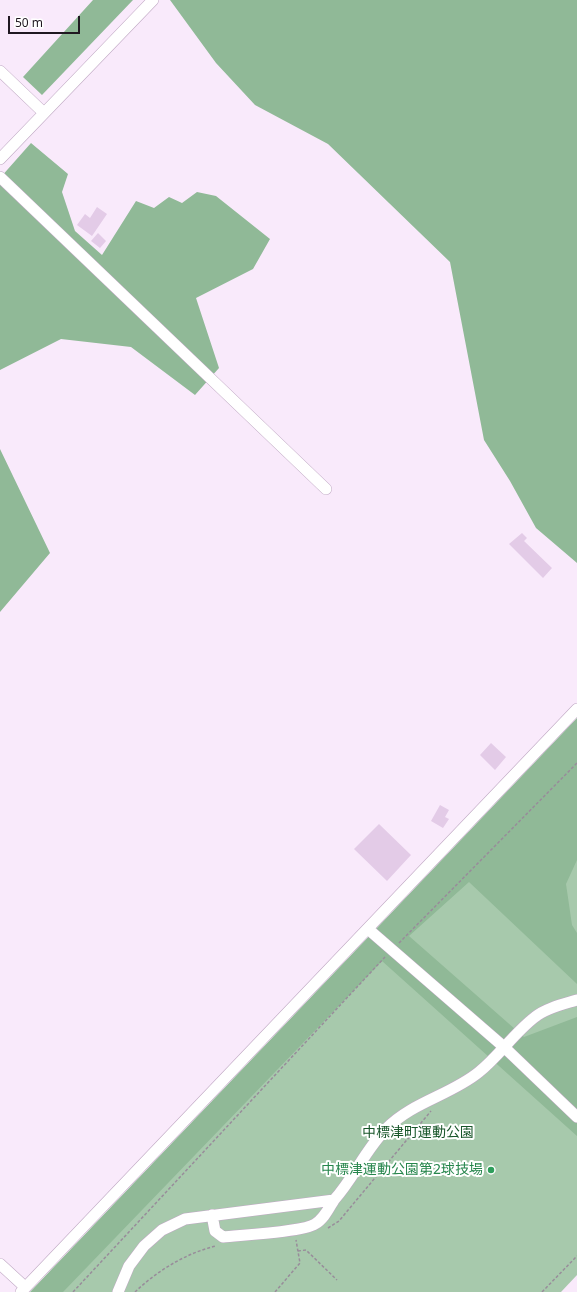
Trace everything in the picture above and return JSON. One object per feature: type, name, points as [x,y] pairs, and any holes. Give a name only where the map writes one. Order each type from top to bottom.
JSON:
[{"type":"street","points":[[0,159],[153,0]]},
{"type":"street","points":[[0,71],[44,113]]},
{"type":"street","points":[[0,177],[326,489]]},
{"type":"street","points":[[0,1264],[23,1290],[577,709]]},
{"type":"street","points":[[368,929],[504,1046],[577,1117]]},
{"type":"street","points":[[212,1215],[215,1230],[223,1237],[296,1229],[314,1225],[323,1217],[334,1200],[343,1190],[373,1142],[387,1127],[417,1106],[479,1072],[536,1016],[560,1005],[577,1000]]},
{"type":"street","points":[[118,1292],[129,1266],[144,1246],[162,1230],[185,1219],[334,1200]]},
{"type":"path","points":[[73,1292],[392,950],[577,763]]},
{"type":"path","points":[[275,1292],[297,1269],[300,1263],[295,1236]]},
{"type":"path","points":[[298,1251],[306,1250],[336,1280]]},
{"type":"path","points":[[542,1292],[577,1256]]},
{"type":"green space","points":[[93,0],[133,0],[42,95],[23,77]]},
{"type":"green space","points":[[170,0],[577,0],[577,563],[536,528],[510,481],[484,440],[450,262],[328,144],[255,105],[216,63]]},
{"type":"green space","points":[[31,143],[68,174],[62,192],[75,231],[102,255],[136,201],[154,208],[169,197],[182,203],[197,192],[216,196],[270,239],[253,269],[196,298],[219,368],[195,395],[131,347],[61,339],[0,370],[0,178]]},
{"type":"green space","points":[[0,449],[50,553],[0,612]]},
{"type":"green space","points":[[577,718],[577,860],[566,884],[572,925],[577,933],[577,984],[469,882],[409,936],[524,1037],[577,1017],[577,1136],[382,961],[63,1292],[30,1292]]},
{"type":"green space","name":"中標津町運動公園","points":[[577,735],[577,1275],[561,1292],[44,1292]]},
{"type":"building","points":[[97,207],[107,214],[92,236],[77,225],[85,214],[90,218]]},
{"type":"building","points":[[98,233],[106,241],[100,248],[91,241]]},
{"type":"building","points":[[522,533],[527,538],[524,541],[552,568],[543,578],[509,544]]},
{"type":"building","points":[[491,743],[506,757],[495,770],[480,755]]},
{"type":"building","points":[[440,805],[449,810],[445,817],[449,819],[443,828],[431,821]]},
{"type":"building","points":[[379,824],[411,855],[387,881],[354,849]]},
{"type":"place","name":"中標津運動公園第2球技場","points":[[491,1170]]}]
